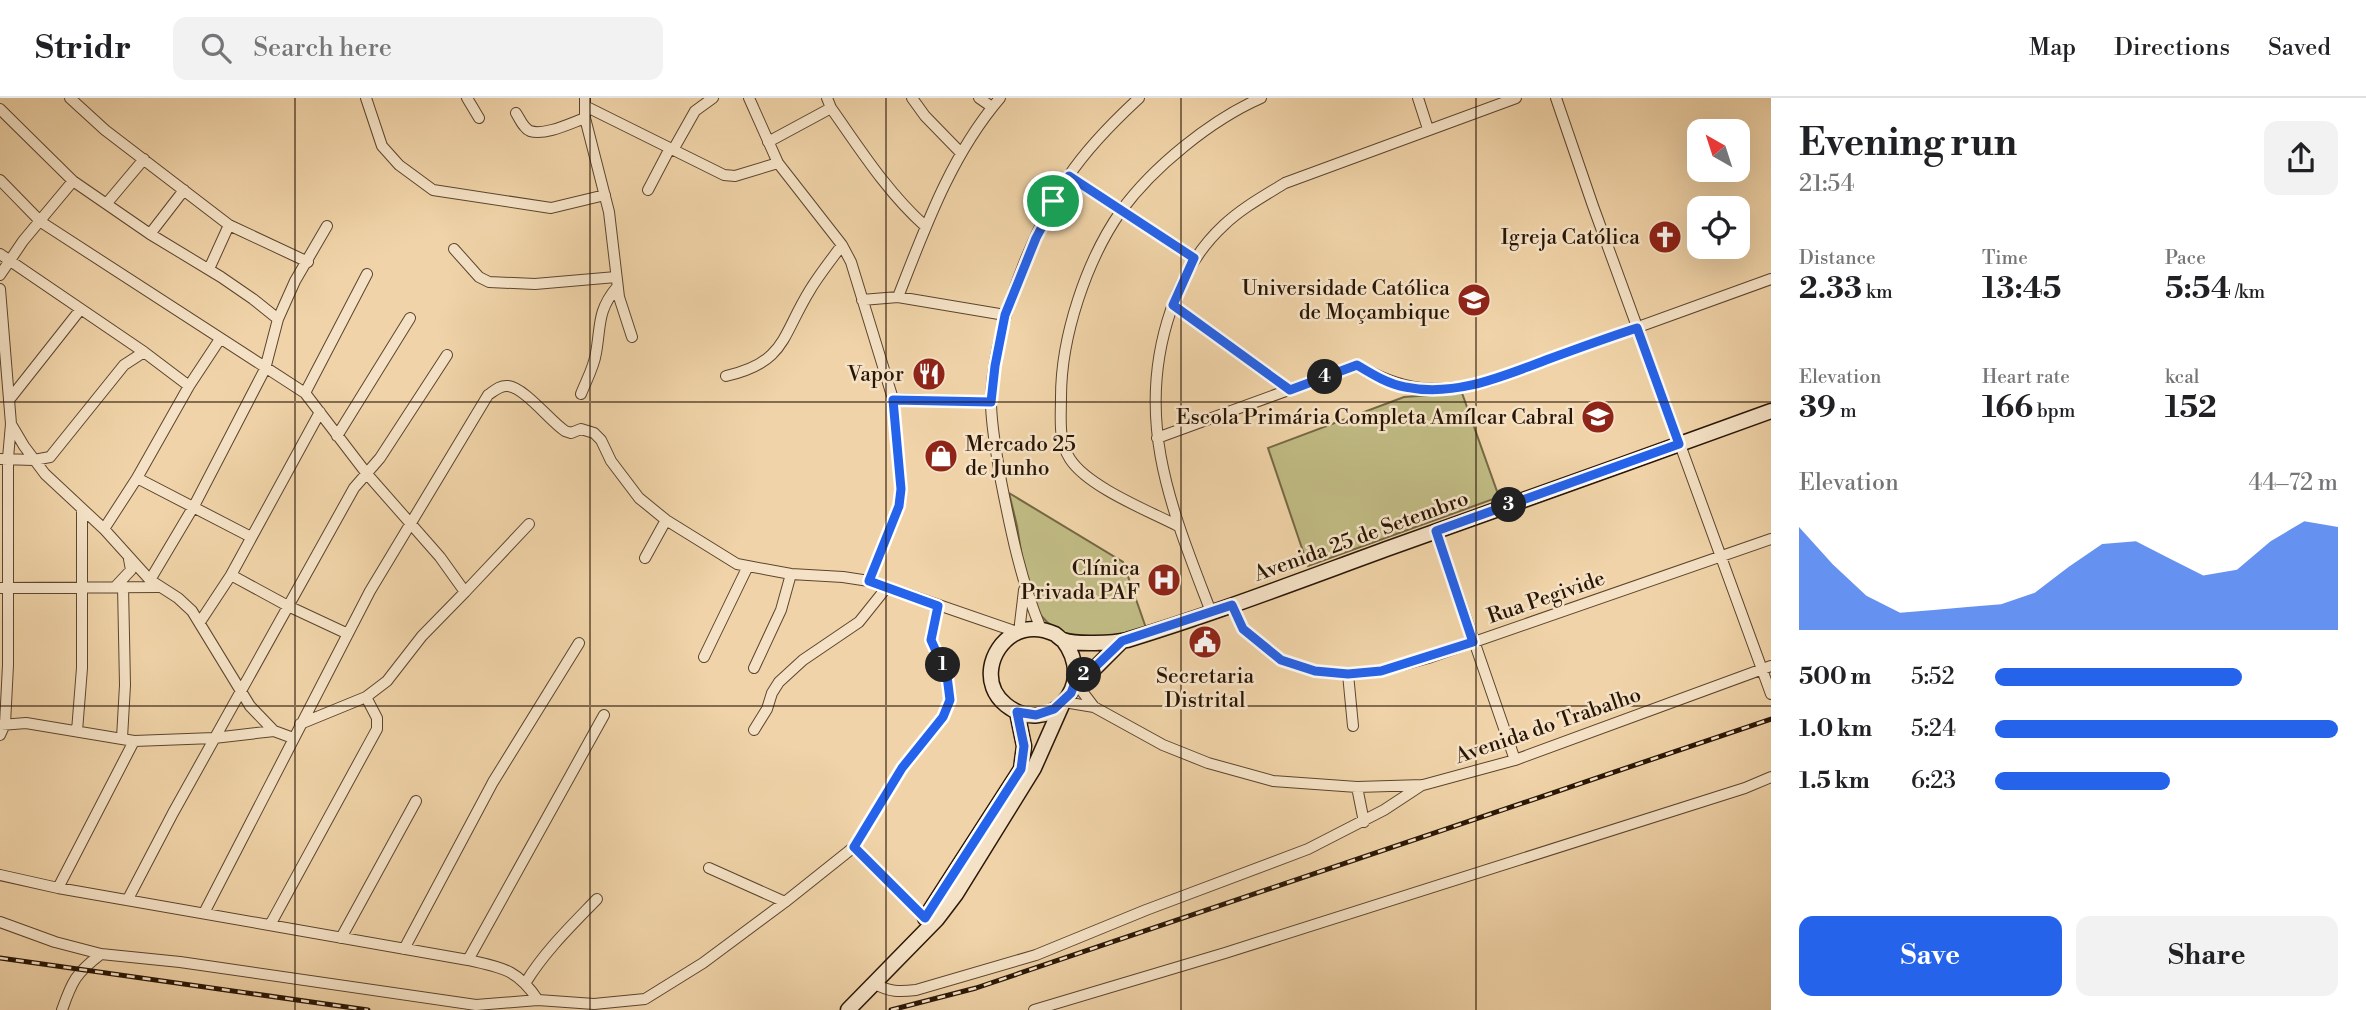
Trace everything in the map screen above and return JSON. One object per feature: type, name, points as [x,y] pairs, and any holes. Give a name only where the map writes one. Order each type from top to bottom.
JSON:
[{"type":"street","points":[[69,98],[105,130],[229,225],[308,262]]},
{"type":"street","points":[[366,98],[382,146],[399,165],[433,190],[545,208],[605,195]]},
{"type":"street","points":[[467,98],[479,118]]},
{"type":"street","points":[[648,190],[695,111],[713,98]]},
{"type":"street","points":[[750,98],[778,163],[842,245],[851,262],[893,400],[901,489],[899,506],[869,581]]},
{"type":"street","points":[[912,98],[925,116],[961,153]]},
{"type":"street","points":[[979,98],[992,107]]},
{"type":"street","points":[[898,296],[925,226],[961,153],[1000,98]]},
{"type":"street","points":[[1041,629],[1024,586],[999,471],[991,402],[995,366],[1005,315],[1036,238],[1069,176],[1096,140],[1139,98]]},
{"type":"street","points":[[1178,526],[1091,480],[1071,461],[1062,444],[1061,376],[1083,286],[1103,242],[1122,211],[1176,153],[1207,128],[1242,106],[1261,98]]},
{"type":"street","points":[[1418,98],[1428,129]]},
{"type":"street","points":[[1211,612],[1178,526],[1161,462],[1154,417],[1156,372],[1164,330],[1194,258],[1224,225],[1255,201],[1285,183],[1516,98]]},
{"type":"street","points":[[1556,98],[1720,557],[1766,668],[1771,694]]},
{"type":"street","points":[[632,337],[616,282],[605,195],[585,118],[585,102],[715,171],[736,176],[778,163]]},
{"type":"street","points":[[768,142],[829,103],[903,207],[925,226]]},
{"type":"street","points":[[0,109],[73,181],[150,234],[208,268],[278,319]]},
{"type":"street","points":[[516,113],[532,132],[585,118]]},
{"type":"street","points":[[107,203],[145,159]]},
{"type":"street","points":[[1069,176],[1194,258]]},
{"type":"street","points":[[0,180],[39,220],[305,393],[367,474],[440,557],[465,592]]},
{"type":"street","points":[[0,275],[4,258],[73,181]]},
{"type":"street","points":[[150,234],[184,190]]},
{"type":"street","points":[[208,268],[229,225]]},
{"type":"street","points":[[154,583],[265,369],[278,319],[295,281],[327,226]]},
{"type":"street","points":[[726,376],[744,372],[763,363],[780,347],[810,290],[842,245]]},
{"type":"street","points":[[454,249],[479,276],[489,282],[616,282]]},
{"type":"street","points":[[4,258],[144,352],[189,386]]},
{"type":"street","points":[[305,393],[367,274]]},
{"type":"street","points":[[1157,438],[1357,365],[1382,379],[1405,387],[1432,390],[1462,388],[1489,381],[1771,279]]},
{"type":"street","points":[[581,394],[596,355],[601,313],[616,282]]},
{"type":"street","points":[[0,289],[11,424],[4,458],[3,724],[0,735]]},
{"type":"street","points":[[862,300],[898,296],[1005,315]]},
{"type":"street","points":[[1173,305],[1290,390]]},
{"type":"street","points":[[9,400],[80,310]]},
{"type":"street","points":[[337,436],[410,318]]},
{"type":"street","points":[[123,340],[124,365]]},
{"type":"street","points":[[104,529],[137,478],[189,386],[220,340]]},
{"type":"street","points":[[45,474],[50,457],[124,365],[144,352]]},
{"type":"street","points":[[128,899],[214,738],[354,488],[367,474],[447,355]]},
{"type":"street","points":[[204,913],[370,591],[488,395],[498,388],[509,386],[522,393],[565,431],[571,433],[581,429],[594,433],[639,498],[666,520],[737,564],[791,574],[869,581],[1018,632]]},
{"type":"street","points":[[893,400],[991,402]]},
{"type":"street","name":"Avenida 25 de Setembro","points":[[1063,640],[1088,643],[1122,641],[1232,605],[1771,411]]},
{"type":"street","points":[[200,622],[231,575],[320,412]]},
{"type":"street","points":[[11,424],[45,474],[104,529],[154,583],[178,598],[200,622],[250,706],[274,731],[293,738]]},
{"type":"street","points":[[4,458],[34,460],[50,457]]},
{"type":"street","points":[[137,478],[251,537]]},
{"type":"street","points":[[77,731],[82,668],[82,510]]},
{"type":"street","points":[[645,558],[666,520]]},
{"type":"street","points":[[300,724],[366,697],[387,681],[422,636],[529,524]]},
{"type":"street","points":[[1436,531],[1515,760]]},
{"type":"street","name":"Rua Pegivide","points":[[1232,605],[1243,629],[1281,660],[1315,671],[1348,674],[1381,671],[1771,539]]},
{"type":"street","points":[[122,738],[125,685],[119,586],[131,570],[127,555]]},
{"type":"street","points":[[704,657],[748,566]]},
{"type":"street","points":[[754,668],[772,633],[791,574]]},
{"type":"street","points":[[231,575],[348,634]]},
{"type":"street","points":[[3,588],[154,583]]},
{"type":"street","points":[[1018,632],[1024,586]]},
{"type":"street","points":[[754,730],[779,682],[803,660],[859,622],[887,587]]},
{"type":"street","points":[[0,922],[55,942],[101,954],[180,962],[476,1005],[538,1000],[594,1004],[645,999],[702,963],[854,847],[902,768],[943,717],[950,700],[947,676],[931,640],[938,606]]},
{"type":"street","points":[[848,1010],[937,919],[956,894],[1034,768],[1063,703],[1076,681],[1076,665],[1072,652],[1063,640],[1041,629],[1018,632],[1004,640],[991,665],[991,680],[996,693],[1005,704],[1017,712],[1036,715],[1063,703]]},
{"type":"street","name":"Avenida 25 de Setembro","points":[[1076,681],[1122,641]]},
{"type":"street","points":[[404,949],[494,782],[579,643]]},
{"type":"street","name":"Avenida do Trabalho","points":[[1063,703],[1094,706],[1163,745],[1208,762],[1273,781],[1357,787],[1423,785],[1515,760],[1766,668]]},
{"type":"street","points":[[1348,674],[1353,726]]},
{"type":"street","name":"Avenida do Trabalho","points":[[1076,681],[1094,706]]},
{"type":"street","points":[[270,925],[377,729],[377,718],[366,697]]},
{"type":"street","points":[[837,1010],[899,949],[925,918],[1021,769],[1024,746],[1017,712]]},
{"type":"street","points":[[468,960],[556,797],[604,715]]},
{"type":"street","points":[[3,724],[26,723],[134,741],[214,738],[274,731]]},
{"type":"street","points":[[58,888],[134,741]]},
{"type":"street","points":[[1034,1010],[1225,953],[1745,788],[1771,777]]},
{"type":"street","points":[[875,984],[888,991],[916,990],[1037,955],[1146,910],[1308,849],[1364,821],[1423,785]]},
{"type":"street","points":[[1357,787],[1364,821]]},
{"type":"street","points":[[341,938],[415,801]]},
{"type":"street","points":[[854,847],[925,918]]},
{"type":"street","points":[[709,868],[785,902]]},
{"type":"street","points":[[0,875],[58,888],[499,967],[526,982],[538,1000]]},
{"type":"street","points":[[526,982],[554,944],[597,900]]},
{"type":"street","points":[[62,1010],[70,987],[81,969],[101,954]]},
{"type":"shaded area","points":[[1462,393],[1499,497],[1308,566],[1268,448],[1404,397]]},
{"type":"shaded area","points":[[1009,493],[1123,562],[1146,628],[1100,641],[1066,635],[1047,622],[1033,607],[1028,596]]},
{"type":"railway","points":[[891,1010],[976,988],[1771,719]]},
{"type":"railway","points":[[0,958],[368,1010]]},
{"type":"place","name":"Igreja Católica","points":[[1665,237]]},
{"type":"place","name":"Universidade Católica de Moçambique","points":[[1474,300]]},
{"type":"place","name":"Vapor","points":[[929,374]]},
{"type":"place","name":"Escola Primária Completa Amílcar Cabral","points":[[1598,417]]},
{"type":"place","name":"Mercado 25 de Junho","points":[[941,456]]},
{"type":"place","name":"Clínica Privada PAF","points":[[1164,580]]},
{"type":"place","name":"Secretaria Distrital","points":[[1205,642]]},
{"type":"route","points":[[1069,176],[1194,258],[1173,305],[1290,390],[1357,365],[1382,379],[1405,387],[1432,390],[1462,388],[1489,381],[1637,328],[1679,444],[1436,531],[1473,642],[1381,671],[1348,674],[1315,671],[1281,660],[1243,629],[1232,605],[1122,641],[1094,668],[1076,680],[1071,693],[1054,709],[1036,715],[1017,712],[1024,746],[1021,769],[925,918],[854,847],[883,796],[915,751],[933,732],[950,700],[947,676],[931,640],[938,606],[869,581],[899,506],[899,451],[893,400],[991,402],[1005,315],[1053,201],[1069,176]]}]
